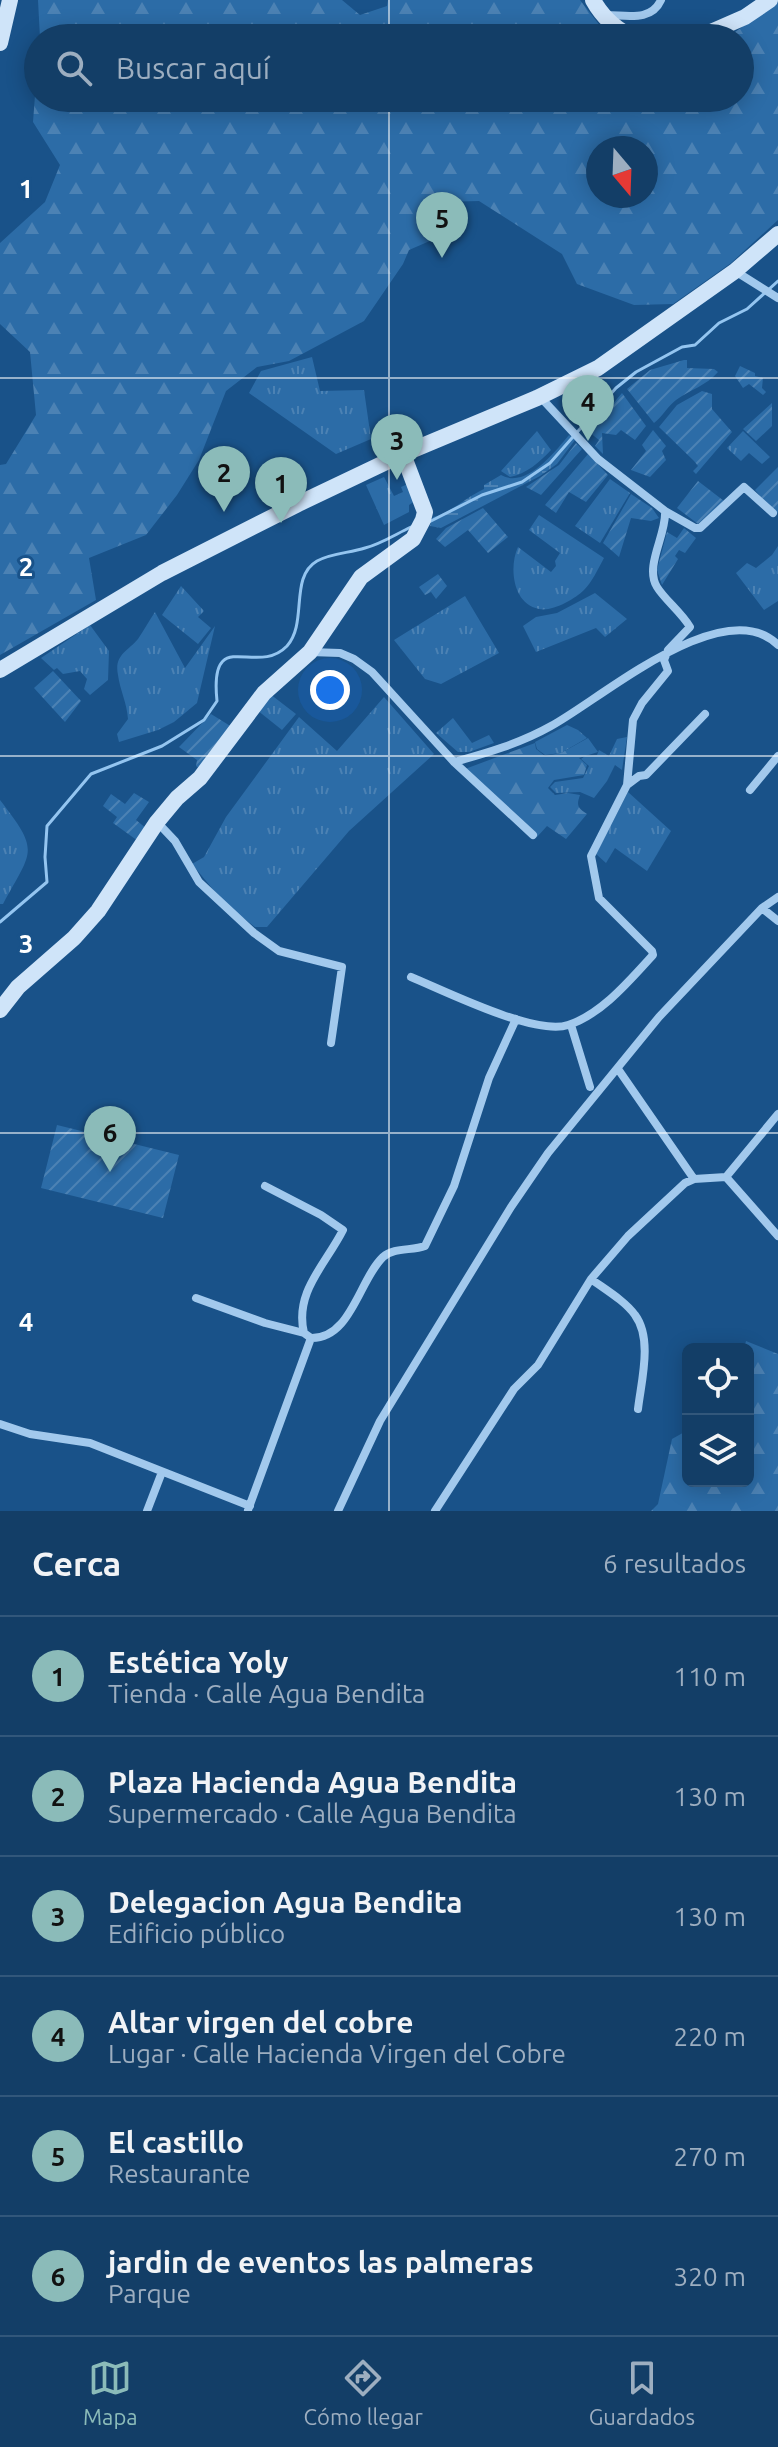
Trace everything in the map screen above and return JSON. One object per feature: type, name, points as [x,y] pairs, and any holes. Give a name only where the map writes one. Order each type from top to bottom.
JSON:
[{"type":"main road","points":[[0,43],[10,0]]},
{"type":"main road","points":[[729,24],[770,0]]},
{"type":"main road","points":[[597,8],[614,24]]},
{"type":"main road","points":[[0,670],[162,573],[403,454],[537,398],[598,368],[735,271],[778,234]]},
{"type":"main road","points":[[0,1010],[18,987],[74,938],[98,911],[157,822],[177,798],[200,778],[264,693],[310,652],[361,577],[413,539],[421,525],[423,502],[403,454]]},
{"type":"street","points":[[597,8],[648,15],[656,10],[661,0]]},
{"type":"street","points":[[735,271],[776,296]]},
{"type":"street","points":[[544,401],[598,459],[665,511],[695,528],[700,528],[744,487],[773,513]]},
{"type":"street","points":[[411,977],[516,1019],[555,1028],[571,1025],[604,1003],[654,954],[599,898],[591,862],[594,848],[627,785],[633,720],[642,703],[668,671],[664,660],[668,648],[690,627],[682,613],[657,588],[654,580],[653,570],[665,511]]},
{"type":"street","points":[[454,762],[550,727],[640,667],[700,639],[739,630],[754,630],[767,635],[778,645]]},
{"type":"street","points":[[310,652],[340,653],[372,672],[454,762],[533,835]]},
{"type":"street","points":[[627,785],[646,775],[705,714]]},
{"type":"street","points":[[750,790],[778,756]]},
{"type":"street","points":[[157,822],[175,841],[199,882],[254,933],[279,951],[342,967],[331,1043]]},
{"type":"street","points":[[338,1511],[380,1421],[511,1207],[548,1153],[659,1017],[762,908],[778,897]]},
{"type":"street","points":[[762,908],[778,921]]},
{"type":"street","points":[[196,1298],[308,1336],[330,1334],[342,1324],[370,1274],[384,1256],[392,1251],[425,1246],[454,1186],[489,1078],[516,1019]]},
{"type":"street","points":[[571,1025],[590,1087]]},
{"type":"street","points":[[618,1069],[694,1179]]},
{"type":"street","points":[[435,1511],[507,1398],[538,1365],[591,1279],[628,1236],[673,1193],[694,1179],[726,1177],[778,1114]]},
{"type":"street","points":[[726,1177],[778,1236]]},
{"type":"street","points":[[0,1424],[30,1434],[90,1443],[249,1508],[308,1336],[301,1316],[302,1305],[312,1280],[343,1230],[331,1220],[265,1186]]},
{"type":"street","points":[[591,1279],[630,1309],[640,1322],[644,1342],[638,1409]]},
{"type":"street","points":[[147,1511],[162,1472]]},
{"type":"green space","points":[[38,0],[342,0],[360,15],[387,6],[388,0],[580,0],[599,24],[39,24]]},
{"type":"green space","points":[[778,2],[778,220],[731,263],[673,304],[634,305],[577,284],[562,254],[479,201],[439,202],[439,237],[409,250],[403,264],[364,321],[289,361],[257,367],[226,391],[199,460],[146,535],[89,558],[96,600],[0,655],[0,465],[6,464],[36,415],[30,352],[0,324],[0,243],[45,202],[60,165],[33,122],[34,112],[754,112],[754,24],[746,24]]},
{"type":"green space","points":[[312,357],[320,391],[364,390],[371,439],[336,454],[249,393],[261,371]]},
{"type":"green space","points":[[687,360],[687,368],[714,369],[718,372],[676,400],[654,423],[627,389],[650,370]]},
{"type":"green space","points":[[740,366],[763,378],[762,388],[766,392],[763,395],[749,384],[743,388],[735,376]]},
{"type":"green space","points":[[702,391],[712,394],[712,409],[732,432],[696,474],[693,471],[698,466],[659,427],[677,405]]},
{"type":"green space","points":[[622,393],[646,426],[635,440],[621,430],[616,435],[602,433],[603,454],[595,446],[599,440],[589,432]]},
{"type":"green space","points":[[772,403],[772,426],[756,441],[743,429]]},
{"type":"green space","points":[[653,430],[666,446],[662,451],[666,460],[650,477],[631,470],[646,451],[642,445]]},
{"type":"green space","points":[[537,431],[551,450],[522,473],[510,477],[501,471]]},
{"type":"green space","points":[[743,431],[770,457],[762,464],[749,453],[741,461],[727,448]]},
{"type":"green space","points":[[569,435],[575,440],[557,464],[540,476],[441,528],[430,526],[433,517],[484,489],[484,485],[501,475],[510,478],[530,473]]},
{"type":"green space","points":[[576,443],[582,449],[541,495],[526,487],[559,465]]},
{"type":"green space","points":[[588,454],[608,475],[586,502],[569,492],[556,513],[545,505]]},
{"type":"green space","points":[[778,467],[778,512],[776,514],[755,490]]},
{"type":"green space","points":[[384,477],[394,496],[403,492],[401,487],[408,484],[415,501],[409,505],[409,512],[384,525],[366,485]]},
{"type":"green space","points":[[610,479],[630,493],[600,543],[575,526]]},
{"type":"green space","points":[[698,481],[724,501],[698,524],[677,508]]},
{"type":"green space","points":[[631,494],[652,508],[659,518],[651,521],[631,518],[619,557],[603,543]]},
{"type":"green space","points":[[483,508],[508,537],[488,553],[468,530],[445,547],[436,539],[446,528]]},
{"type":"green space","points":[[539,515],[604,558],[580,594],[550,609],[530,606],[523,600],[515,583],[514,564],[518,547],[551,572],[556,566],[555,561],[560,553],[529,530]]},
{"type":"green space","points":[[684,528],[696,538],[685,553],[679,550],[675,556],[678,559],[662,585],[657,570],[667,532],[677,538]]},
{"type":"green space","points":[[778,546],[778,601],[764,610],[736,573],[747,563],[756,568]]},
{"type":"green space","points":[[438,574],[447,586],[436,599],[431,592],[425,595],[419,587]]},
{"type":"green space","points":[[181,586],[204,611],[198,617],[211,628],[198,644],[162,615]]},
{"type":"green space","points":[[595,593],[627,619],[605,637],[596,628],[536,652],[523,626],[536,617],[557,613]]},
{"type":"green space","points":[[465,596],[499,653],[441,684],[425,679],[394,640]]},
{"type":"green space","points":[[155,612],[185,668],[215,626],[197,703],[174,722],[158,730],[119,742],[117,734],[128,719],[118,663]]},
{"type":"green space","points":[[90,625],[109,651],[108,680],[90,695],[84,689],[87,679],[80,671],[63,674],[41,658]]},
{"type":"green space","points":[[53,671],[81,701],[65,722],[34,688]]},
{"type":"green space","points":[[270,694],[296,714],[282,730],[257,710]]},
{"type":"green space","points":[[384,697],[434,754],[349,831],[267,927],[255,927],[225,904],[192,864],[204,857],[226,817],[299,717],[337,751]]},
{"type":"green space","points":[[211,714],[232,727],[200,769],[196,766],[197,760],[179,747]]},
{"type":"green space","points":[[453,718],[472,743],[489,735],[494,743],[469,752],[458,752],[436,733]]},
{"type":"green space","points":[[567,725],[587,738],[561,753],[545,755],[537,749],[535,742]]},
{"type":"green space","points":[[627,737],[622,770],[615,765],[594,798],[580,792],[556,793],[550,787],[555,782],[583,778],[589,766],[581,759],[597,755],[599,750],[609,756],[617,739]]},
{"type":"green space","points":[[588,738],[598,752],[579,758],[587,765],[584,775],[554,780],[548,788],[555,795],[580,795],[579,806],[587,814],[566,839],[547,826],[537,837],[465,769],[535,743],[536,749],[545,756],[561,753]]},
{"type":"green space","points":[[628,792],[671,831],[647,871],[615,848],[606,863],[596,854]]},
{"type":"green space","points":[[134,793],[149,802],[136,820],[147,829],[138,841],[113,823],[117,817],[103,806],[111,794],[125,804]]},
{"type":"green space","points":[[0,800],[22,830],[28,851],[21,872],[3,904],[0,904]]},
{"type":"green space","points":[[57,1125],[179,1155],[163,1218],[41,1188]]},
{"type":"green space","points":[[754,1344],[778,1354],[778,1511],[651,1511],[658,1504],[672,1439],[682,1433],[682,1487],[754,1487]]},
{"type":"waterway","points":[[429,522],[482,495],[522,482],[550,463],[616,388],[636,372],[682,347],[695,345],[719,323],[747,309],[778,281]]},
{"type":"waterway","points":[[0,922],[47,882],[47,826],[91,774],[162,746],[204,720],[217,701],[216,678],[220,664],[227,658],[262,657],[275,654],[287,646],[297,625],[303,578],[317,561],[371,546],[411,527]]},
{"type":"place","name":"El castillo","points":[[442,258]]},
{"type":"place","name":"Altar virgen del cobre","points":[[588,441]]},
{"type":"place","name":"Delegacion Agua Bendita","points":[[397,480]]},
{"type":"place","name":"Plaza Hacienda Agua Bendita","points":[[224,512]]},
{"type":"place","name":"Estética Yoly","points":[[281,523]]},
{"type":"place","name":"jardin de eventos las palmeras","points":[[110,1172]]}]
